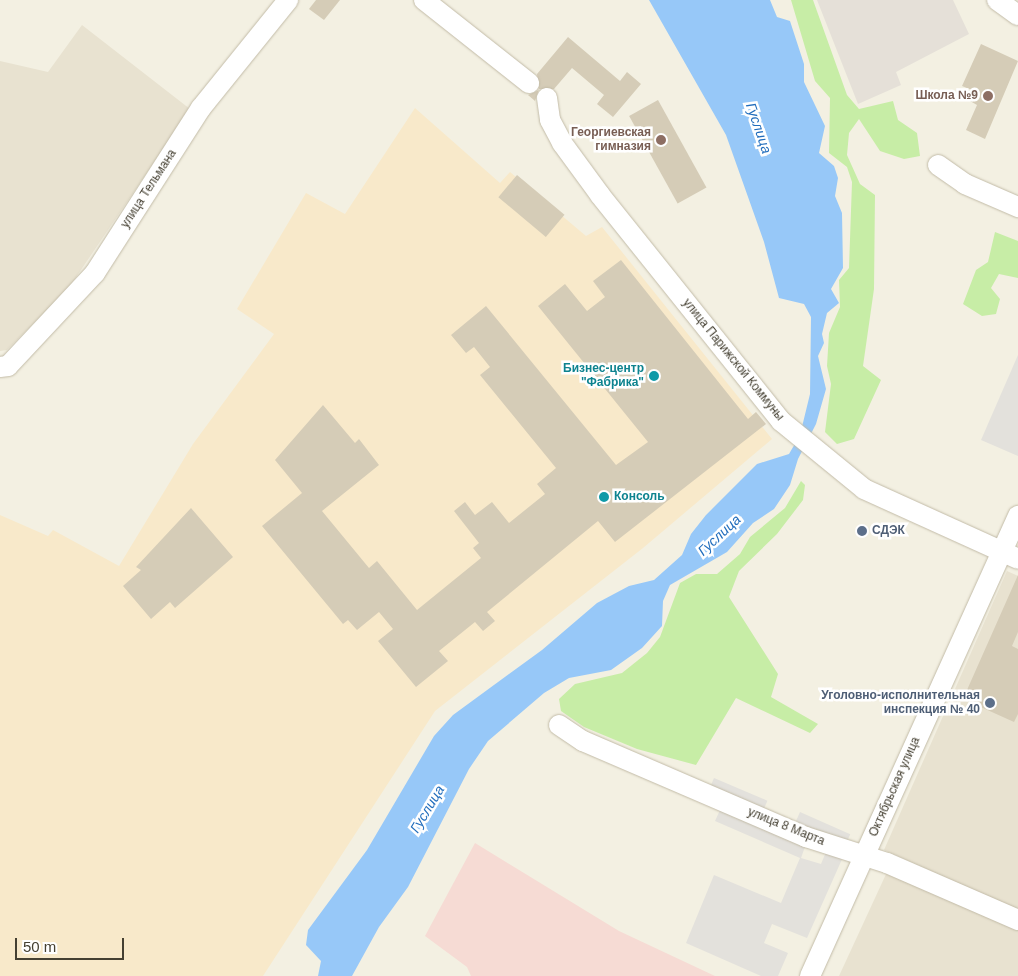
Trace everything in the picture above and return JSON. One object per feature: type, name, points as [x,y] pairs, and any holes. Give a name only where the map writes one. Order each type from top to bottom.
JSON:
[{"type":"street","name":"улица Тельмана","points":[[0,367],[8,366],[95,273],[201,108],[288,0]]},
{"type":"street","points":[[424,0],[529,83]]},
{"type":"street","points":[[997,0],[1018,15]]},
{"type":"street","name":"улица Парижской Коммуны","points":[[547,98],[550,120],[562,142],[600,195],[781,421],[864,489],[1010,556]]},
{"type":"street","points":[[938,165],[965,184],[1018,207]]},
{"type":"street","name":"Октябрьская улица","points":[[810,976],[865,855],[1010,556],[1018,516]]},
{"type":"street","name":"улица 8 Марта","points":[[559,725],[583,741],[806,837],[865,855],[1018,920]]},
{"type":"shaded area","points":[[817,0],[953,0],[969,34],[896,72],[901,85],[858,104]]},
{"type":"shaded area","points":[[82,25],[190,109],[68,289],[7,350],[0,351],[0,61],[48,72]]},
{"type":"shaded area","points":[[415,108],[500,183],[510,172],[586,236],[602,227],[772,439],[643,548],[435,711],[263,976],[0,976],[0,515],[48,536],[53,530],[119,566],[193,444],[274,334],[237,309],[306,193],[345,214]]},
{"type":"shaded area","points":[[1018,355],[1018,456],[981,440]]},
{"type":"shaded area","points":[[1007,571],[1018,576],[1018,910],[884,850]]},
{"type":"shaded area","points":[[714,778],[767,801],[763,812],[709,789]]},
{"type":"shaded area","points":[[721,808],[806,844],[801,858],[821,864],[826,852],[843,857],[807,938],[772,924],[764,943],[788,953],[778,976],[761,976],[686,943],[714,875],[781,903],[800,858],[715,821]]},
{"type":"shaded area","points":[[800,812],[850,834],[845,846],[795,824]]},
{"type":"shaded area","points":[[475,843],[619,931],[715,976],[471,976],[467,967],[425,936]]},
{"type":"shaded area","points":[[887,872],[1018,930],[1018,976],[839,976]]},
{"type":"green space","points":[[791,0],[813,0],[847,95],[859,109],[893,101],[898,120],[917,133],[920,156],[904,159],[880,151],[859,119],[849,133],[847,155],[860,184],[875,195],[874,289],[863,366],[881,380],[854,439],[837,444],[825,432],[831,384],[827,366],[829,333],[840,307],[839,280],[849,268],[852,182],[847,167],[829,153],[830,98],[815,81]]},
{"type":"green space","points":[[995,232],[1018,241],[1018,278],[999,274],[991,288],[1000,299],[996,314],[982,316],[963,304],[976,270],[988,262]]},
{"type":"green space","points":[[801,481],[805,485],[803,500],[777,534],[739,571],[729,597],[778,674],[771,697],[818,724],[810,733],[736,698],[696,765],[637,749],[584,727],[561,711],[559,699],[575,684],[622,673],[647,653],[660,637],[680,583],[696,574],[717,574],[740,554],[750,537],[785,508]]},
{"type":"water","name":"Гуслица","points":[[649,0],[770,0],[777,17],[790,21],[804,64],[804,82],[825,126],[819,153],[834,166],[838,178],[835,196],[842,213],[843,268],[831,289],[839,303],[827,313],[822,334],[824,343],[818,356],[826,389],[816,424],[798,459],[790,485],[774,509],[753,523],[727,552],[670,585],[663,601],[662,626],[642,648],[611,670],[569,678],[544,693],[488,741],[469,769],[408,887],[379,927],[352,976],[318,976],[321,961],[306,945],[308,930],[367,850],[434,736],[453,715],[542,650],[597,603],[629,586],[654,580],[682,555],[691,534],[706,515],[757,464],[789,454],[800,435],[810,394],[811,317],[804,304],[779,298],[764,242],[726,135]]},
{"type":"building","points":[[316,0],[340,0],[324,20],[309,9]]},
{"type":"building","points":[[568,37],[620,81],[627,72],[641,84],[613,117],[597,104],[604,95],[572,68],[554,89],[539,89],[537,74]]},
{"type":"building","name":"Школа №9","points":[[981,44],[1018,61],[985,139],[966,130],[977,105],[970,101],[974,91],[962,86]]},
{"type":"building","points":[[539,90],[535,101],[528,95]]},
{"type":"building","points":[[658,100],[706,187],[678,203],[629,116]]},
{"type":"building","points":[[517,175],[564,215],[546,237],[498,197]]},
{"type":"building","name":"Консоль","points":[[621,260],[748,419],[756,412],[766,424],[615,542],[598,521],[487,612],[495,621],[483,631],[475,622],[439,651],[448,661],[416,687],[378,641],[393,629],[379,612],[357,630],[348,620],[343,624],[262,526],[302,493],[275,460],[323,405],[355,443],[359,439],[379,465],[322,511],[369,568],[377,561],[417,610],[481,558],[473,548],[479,543],[454,511],[465,502],[475,515],[492,502],[509,523],[545,494],[537,484],[556,468],[480,375],[490,367],[474,347],[466,353],[451,335],[486,306],[616,465],[648,442],[538,306],[565,284],[587,311],[605,297],[593,281]]},
{"type":"building","points":[[191,508],[233,557],[175,608],[170,602],[151,619],[123,586],[141,570],[136,567]]},
{"type":"building","points":[[1018,575],[1018,632],[1012,646],[1018,649],[1018,714],[1014,722],[963,699]]},
{"type":"place","name":"Школа №9","points":[[988,96]]},
{"type":"place","name":"Георгиевская гимназия","points":[[661,140]]},
{"type":"place","name":"Бизнес-центр \"Фабрика\"","points":[[654,376]]},
{"type":"place","name":"Консоль","points":[[604,497]]},
{"type":"place","name":"СДЭК","points":[[862,531]]},
{"type":"place","name":"Уголовно-исполнительная инспекция № 40","points":[[990,703]]}]
